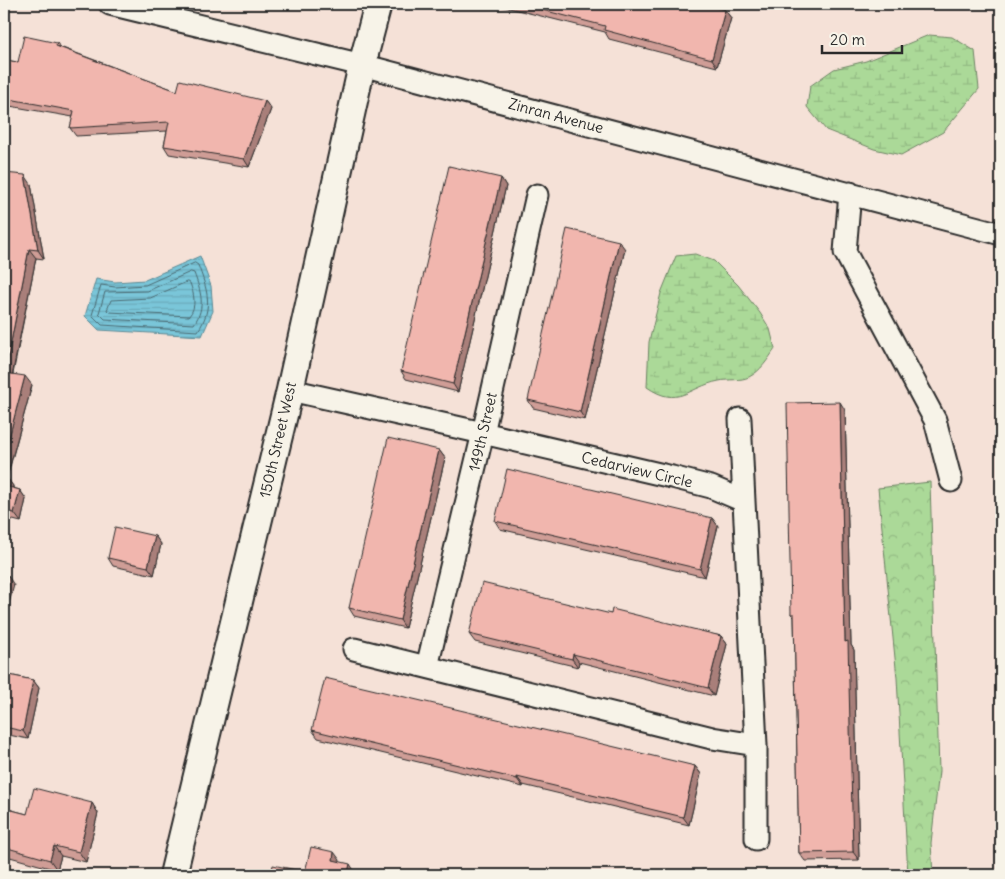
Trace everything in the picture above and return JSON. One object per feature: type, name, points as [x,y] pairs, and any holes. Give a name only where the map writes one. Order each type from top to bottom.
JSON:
[{"type":"street","name":"Zinran Avenue","points":[[110,4],[362,65],[1001,234]]},
{"type":"street","name":"150th Street West","points":[[173,875],[290,390],[362,65],[378,4]]},
{"type":"street","points":[[850,193],[845,252],[934,420],[951,481]]},
{"type":"street","name":"149th Street","points":[[428,667],[537,195]]},
{"type":"street","name":"Cedarview Circle","points":[[290,390],[711,487],[744,501]]},
{"type":"street","points":[[740,419],[756,745],[756,839]]},
{"type":"street","points":[[354,649],[702,735],[756,745]]},
{"type":"green space","points":[[929,35],[952,37],[975,51],[979,89],[943,132],[901,155],[874,149],[826,130],[807,107],[810,86],[834,69],[866,61]]},
{"type":"green space","points":[[695,254],[714,261],[738,285],[770,329],[775,349],[761,368],[749,377],[719,381],[683,394],[667,396],[647,387],[649,342],[661,293],[676,256]]},
{"type":"green space","points":[[930,482],[939,771],[931,843],[933,875],[908,875],[897,678],[878,488]]},
{"type":"water","points":[[200,256],[211,286],[213,311],[202,336],[99,330],[85,316],[96,279],[115,282],[145,280]]},
{"type":"building","points":[[519,4],[703,4],[725,10],[712,59],[604,30],[605,26]]},
{"type":"building","points":[[24,36],[57,43],[56,46],[177,91],[180,80],[265,101],[244,159],[164,146],[169,122],[70,128],[74,111],[4,98],[4,60],[18,62]]},
{"type":"building","points":[[449,166],[501,178],[453,384],[401,371]]},
{"type":"building","points":[[4,173],[25,175],[38,250],[29,249],[5,373],[25,376],[4,457]]},
{"type":"building","points":[[567,229],[619,241],[580,412],[528,400]]},
{"type":"building","points":[[840,402],[845,642],[848,641],[853,852],[799,853],[794,614],[791,614],[787,403]]},
{"type":"building","points":[[388,438],[439,450],[400,620],[349,608]]},
{"type":"building","points":[[507,469],[712,518],[700,569],[495,521]]},
{"type":"building","points":[[4,477],[7,478],[5,486],[20,490],[14,513],[4,510]]},
{"type":"building","points":[[115,527],[155,536],[148,567],[108,558]]},
{"type":"building","points":[[4,575],[8,576],[4,592]]},
{"type":"building","points":[[482,583],[611,614],[612,609],[721,636],[708,688],[573,654],[572,659],[469,634]]},
{"type":"building","points":[[4,674],[33,680],[23,731],[4,727]]},
{"type":"building","points":[[325,678],[695,766],[683,817],[312,730]]},
{"type":"building","points":[[34,788],[92,803],[79,852],[54,846],[50,860],[4,847],[4,808],[27,814]]},
{"type":"building","points":[[311,847],[334,852],[333,860],[350,864],[348,872],[352,875],[271,875],[273,865],[305,872]]}]
